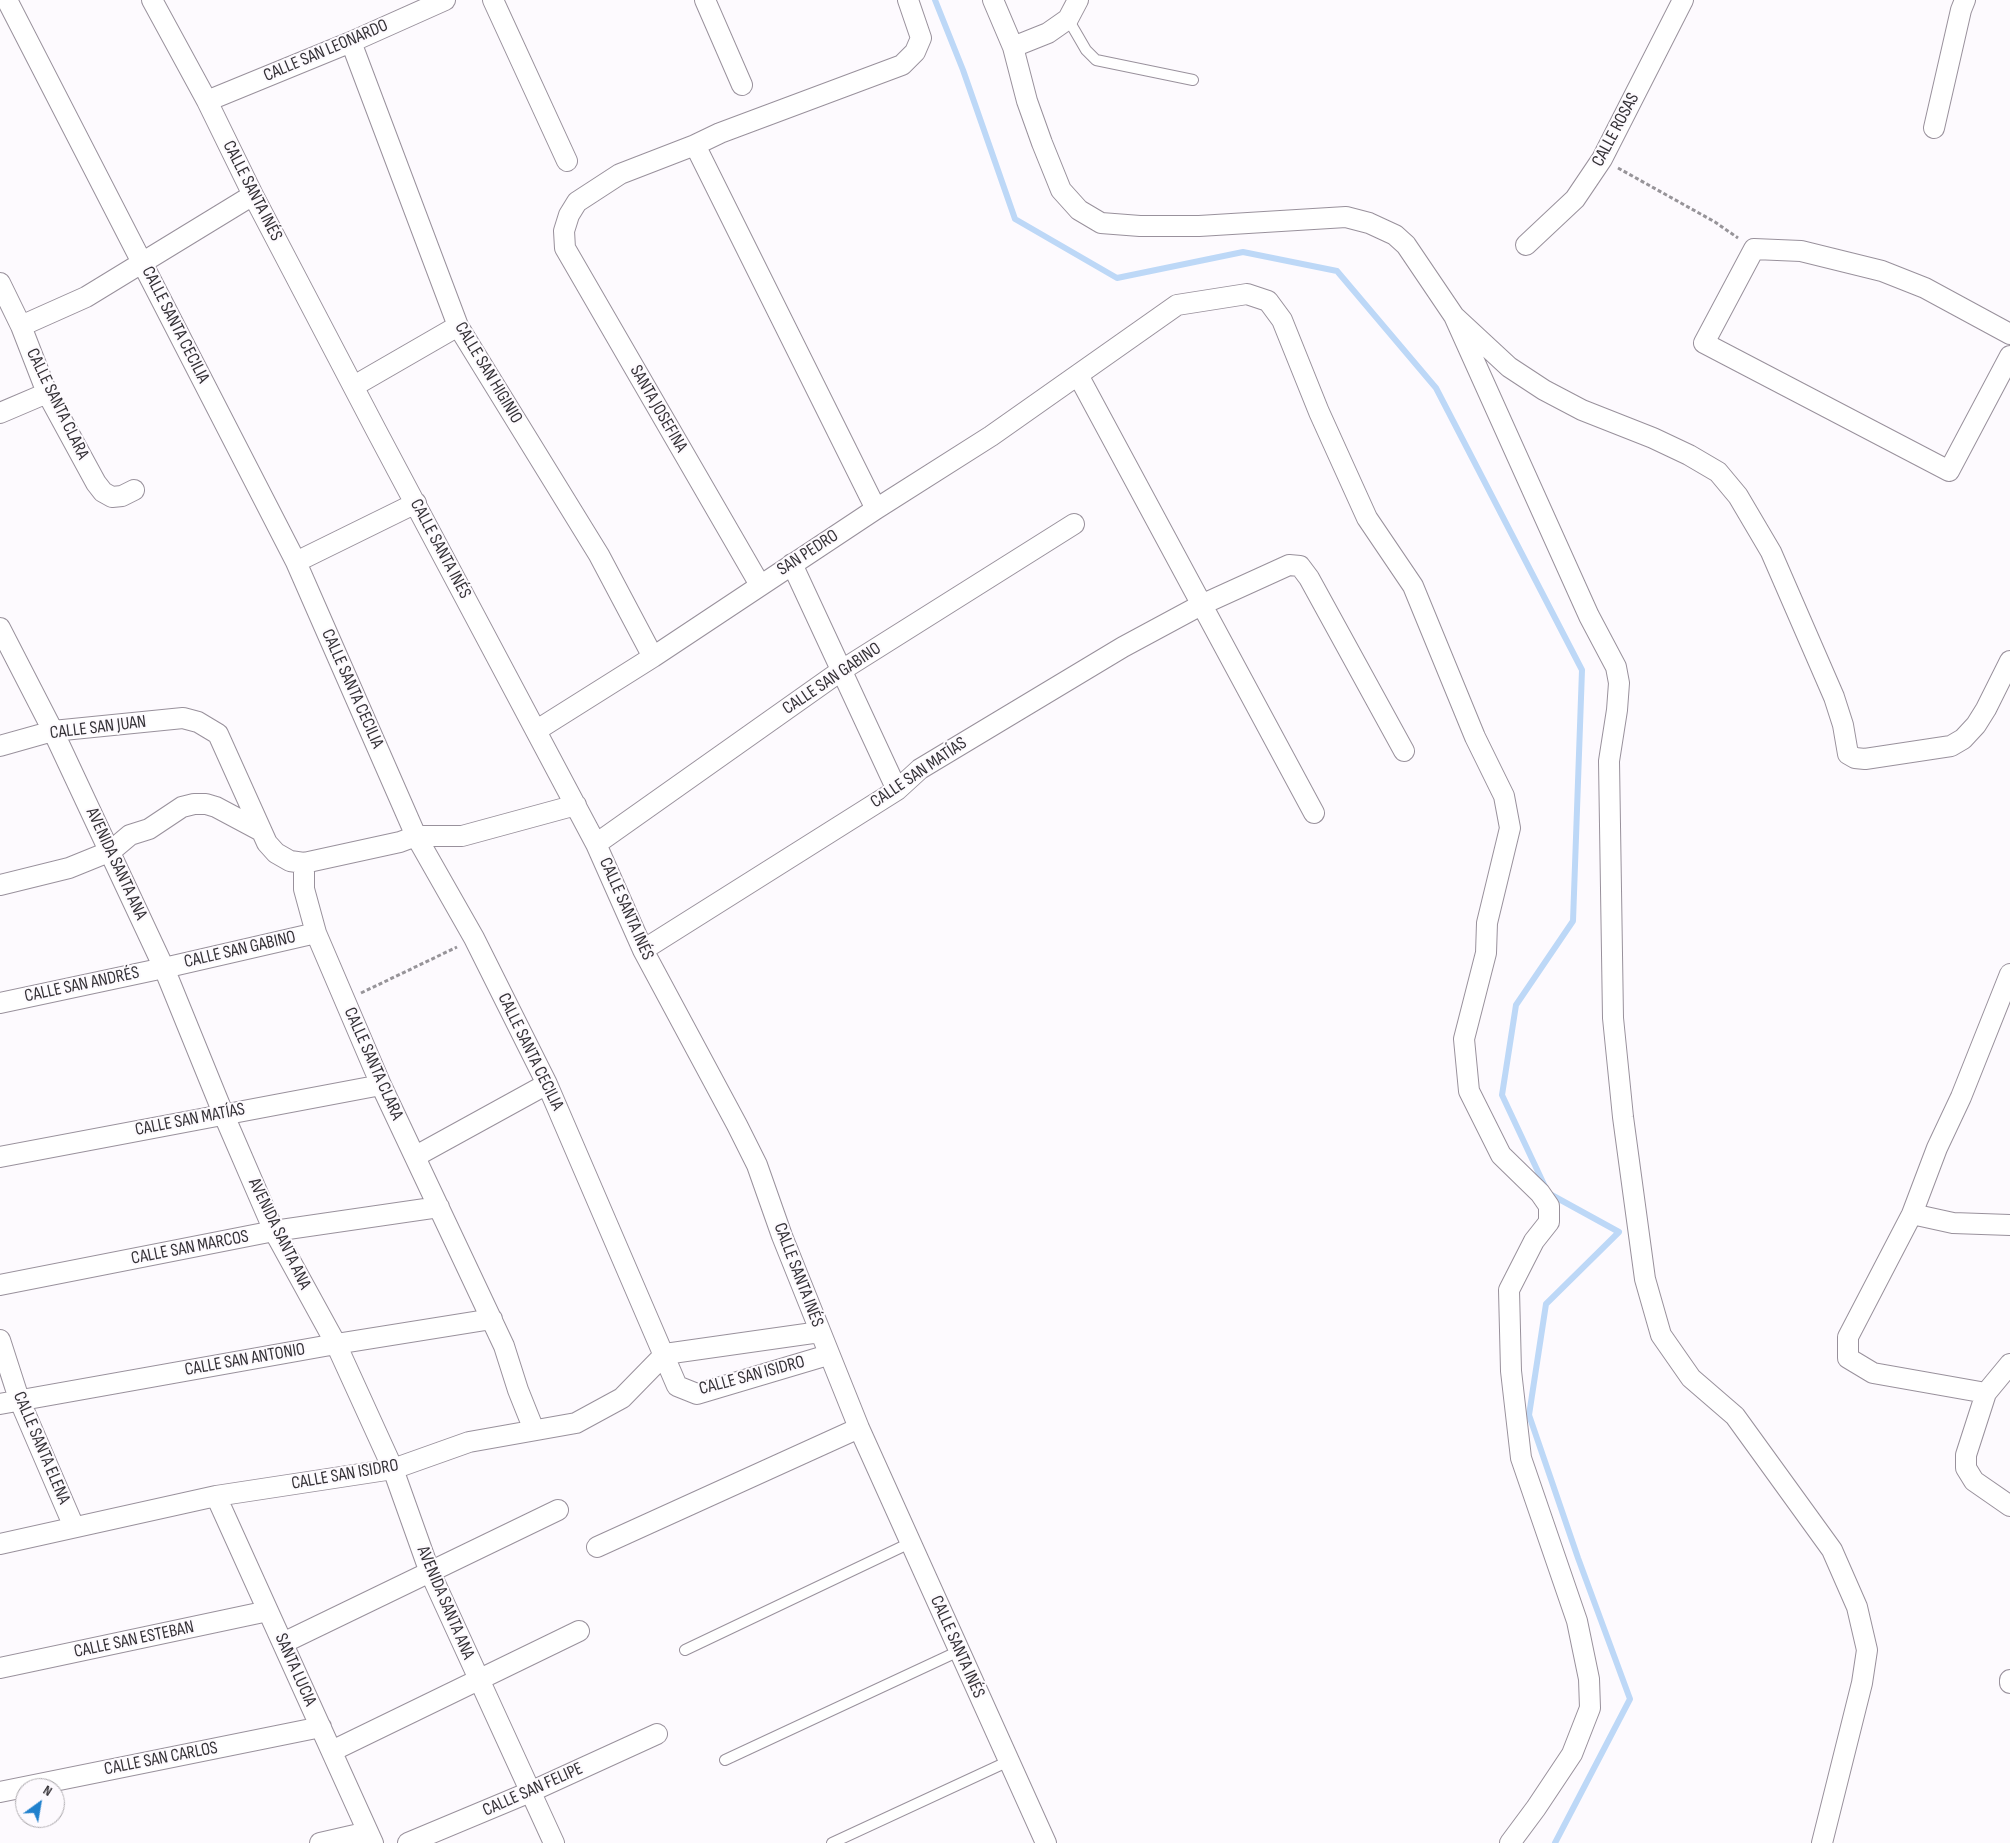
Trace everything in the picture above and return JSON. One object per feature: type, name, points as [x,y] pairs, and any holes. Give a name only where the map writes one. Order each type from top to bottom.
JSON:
[{"type":"street","name":"CALLE SANTA CECILIA","points":[[7,0],[144,263],[296,562],[416,836],[474,938],[547,1084],[677,1386]]},
{"type":"street","name":"CALLE SANTA INÉS","points":[[152,0],[207,101],[253,195],[576,805],[596,844],[643,950],[757,1165],[828,1355],[859,1428],[1046,1843]]},
{"type":"street","name":"CALLE SAN LEONARDO","points":[[207,101],[351,42],[445,0]]},
{"type":"street","points":[[493,0],[567,161]]},
{"type":"street","points":[[705,0],[742,85]]},
{"type":"street","points":[[876,508],[695,145],[720,133],[902,64],[915,52],[921,38],[908,0]]},
{"type":"street","points":[[993,0],[1013,47],[1027,101],[1061,190],[1079,210],[1101,223],[1140,226],[1199,226],[1346,217],[1370,223],[1395,235],[1406,245],[1454,316],[1585,608],[1616,667],[1618,683],[1617,710],[1609,761],[1613,1018],[1623,1117],[1645,1279],[1661,1335],[1691,1378],[1735,1416],[1832,1550],[1857,1607],[1867,1650],[1862,1683],[1822,1843]]},
{"type":"street","points":[[1013,47],[1048,33],[1068,19],[1078,0]]},
{"type":"street","name":"CALLE ROSAS","points":[[1526,244],[1575,199],[1602,160],[1683,0]]},
{"type":"street","points":[[1934,128],[1961,10],[1965,0]]},
{"type":"street","name":"CALLE SAN HIGINIO","points":[[351,42],[458,326],[599,555],[653,657]]},
{"type":"street","name":"SANTA JOSEFINA","points":[[695,145],[620,174],[577,202],[569,215],[564,231],[565,248],[760,585]]},
{"type":"street","points":[[21,326],[86,298],[253,195]]},
{"type":"street","points":[[2010,334],[1925,288],[1882,272],[1801,251],[1754,249],[1704,342],[1949,471],[2010,356]]},
{"type":"street","name":"CALLE SANTA CLARA","points":[[0,283],[21,326],[47,393],[96,483],[103,492],[112,497],[122,496],[134,490]]},
{"type":"street","name":"SAN PEDRO","points":[[537,730],[653,657],[876,508],[991,436],[1177,305],[1247,294],[1268,301],[1282,320],[1318,412],[1367,518],[1413,586],[1475,738],[1504,796],[1510,828],[1487,923],[1486,953],[1464,1039],[1469,1091],[1501,1154],[1540,1193],[1550,1206],[1549,1222],[1534,1241],[1509,1290],[1511,1371],[1521,1458],[1577,1621],[1589,1679],[1590,1708],[1572,1754],[1510,1843]]},
{"type":"street","points":[[1454,316],[1509,367],[1544,390],[1582,410],[1653,438],[1689,455],[1718,472],[1738,496],[1771,552],[1834,697],[1843,725],[1848,754],[1855,758],[1865,759],[1951,746],[1963,739],[1976,725],[2010,661]]},
{"type":"street","points":[[354,386],[458,326]]},
{"type":"street","points":[[1078,375],[1314,813]]},
{"type":"street","points":[[0,414],[47,393]]},
{"type":"street","points":[[296,562],[416,503]]},
{"type":"street","name":"CALLE SAN GABINO","points":[[596,844],[842,670],[1074,524]]},
{"type":"street","points":[[792,564],[897,790]]},
{"type":"street","name":"CALLE SAN MATÍAS","points":[[643,950],[897,790],[920,769],[1146,633],[1201,605],[1289,565],[1300,566],[1309,578],[1404,751]]},
{"type":"street","name":"AVENIDA SANTA ANA","points":[[0,628],[53,731],[111,851],[164,968],[223,1114],[274,1231],[336,1344],[392,1469],[429,1570],[554,1843]]},
{"type":"street","name":"CALLE SAN JUAN","points":[[0,746],[53,731],[183,718],[198,722],[218,734],[261,831]]},
{"type":"street","points":[[0,886],[69,868],[111,851],[126,838],[149,830],[172,812],[194,804],[206,804],[216,807],[261,831],[276,853],[290,861],[304,863],[400,842],[416,836],[462,836],[576,805]]},
{"type":"street","name":"CALLE SANTA CLARA","points":[[304,863],[304,888],[316,933],[381,1085],[504,1346],[518,1390],[534,1430]]},
{"type":"street","name":"CALLE SAN GABINO","points":[[164,968],[316,933]]},
{"type":"street","name":"CALLE SAN ANDRÉS","points":[[0,1003],[164,968]]},
{"type":"street","points":[[1986,1393],[1872,1373],[1848,1358],[1848,1336],[1912,1214],[1937,1148],[2010,974]]},
{"type":"street","points":[[416,1156],[547,1084]]},
{"type":"street","name":"CALLE SAN MATÍAS","points":[[0,1157],[381,1085]]},
{"type":"street","name":"CALLE SAN MARCOS","points":[[0,1284],[274,1231],[439,1207]]},
{"type":"street","points":[[1912,1214],[1953,1223],[2010,1225]]},
{"type":"street","name":"CALLE SAN ANTONIO","points":[[0,1404],[19,1399],[336,1344],[492,1319]]},
{"type":"street","points":[[664,1354],[820,1332]]},
{"type":"street","name":"CALLE SANTA ELENA","points":[[0,1340],[19,1399],[74,1527]]},
{"type":"street","name":"CALLE SAN ISIDRO","points":[[0,1544],[216,1496],[392,1469],[469,1442],[576,1423],[622,1398],[664,1354]]},
{"type":"street","name":"CALLE SAN ISIDRO","points":[[677,1386],[697,1394],[828,1355]]},
{"type":"street","points":[[2010,1364],[1986,1393],[1966,1455],[1966,1468],[1974,1481],[2010,1506]]},
{"type":"street","points":[[597,1547],[859,1428]]},
{"type":"street","name":"SANTA LUCIA","points":[[216,1496],[371,1838]]},
{"type":"street","points":[[283,1642],[429,1570],[558,1510]]},
{"type":"street","name":"CALLE SAN ESTEBAN","points":[[0,1668],[268,1611]]},
{"type":"street","points":[[332,1750],[578,1632]]},
{"type":"street","name":"CALLE SAN CARLOS","points":[[0,1792],[321,1727]]},
{"type":"street","name":"CALLE SAN FELIPE","points":[[408,1843],[530,1792],[657,1734]]},
{"type":"street","points":[[320,1843],[371,1838]]},
{"type":"lane","points":[[1068,19],[1086,50],[1096,60],[1193,80]]},
{"type":"lane","points":[[685,1650],[910,1543]]},
{"type":"lane","points":[[725,1760],[959,1651]]},
{"type":"lane","points":[[832,1843],[1009,1761]]},
{"type":"path","points":[[1602,160],[1715,222],[1754,249]]},
{"type":"path","points":[[345,1000],[417,968],[474,938]]},
{"type":"waterway","points":[[935,0],[963,70],[1015,219],[1117,278],[1243,252],[1337,271],[1436,388],[1582,670],[1573,921],[1516,1005],[1502,1095],[1548,1193],[1619,1232],[1546,1304],[1529,1415],[1578,1558],[1630,1699],[1555,1843]]}]
